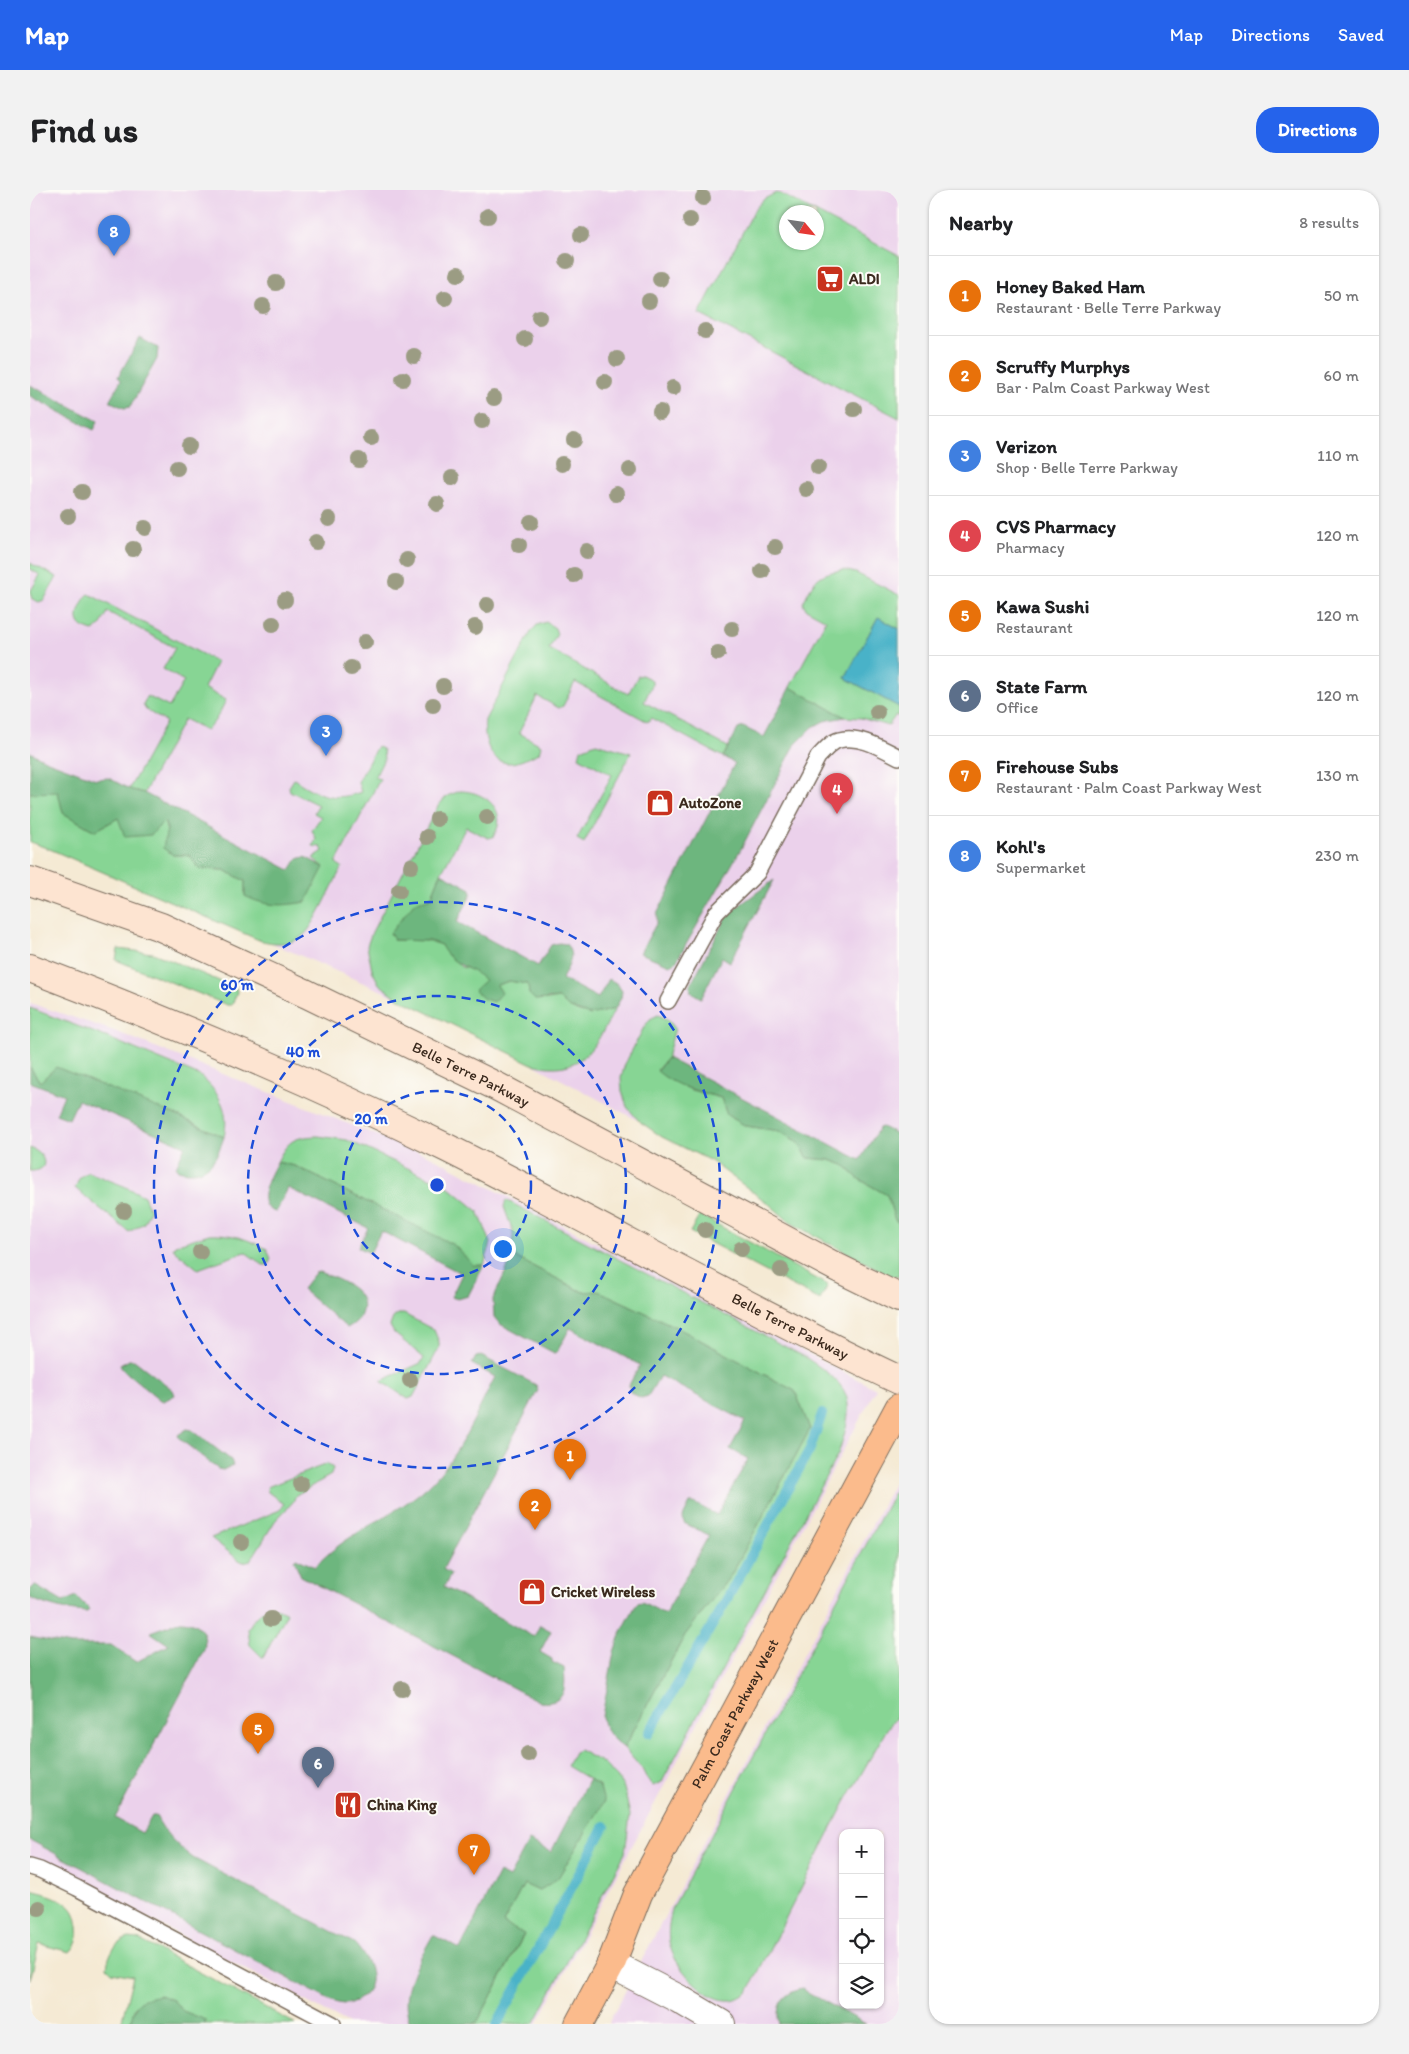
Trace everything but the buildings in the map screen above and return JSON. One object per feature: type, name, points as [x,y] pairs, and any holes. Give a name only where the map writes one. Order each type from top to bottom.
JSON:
[{"type":"main road","name":"Belle Terre Parkway","points":[[30,881],[161,927],[307,994],[498,1087],[836,1267],[899,1298]]},
{"type":"main road","name":"Belle Terre Parkway","points":[[30,968],[161,1019],[344,1099],[446,1148],[814,1339],[899,1380]]},
{"type":"main road","name":"Palm Coast Parkway West","points":[[579,2024],[611,1964],[638,1894],[899,1408]]},
{"type":"street","points":[[611,1964],[679,1999],[721,2024]]},
{"type":"lane","points":[[668,1001],[716,913],[757,873],[818,757],[839,740],[855,739],[870,743],[899,757]]},
{"type":"lane","points":[[30,1867],[77,1888],[333,2024]]},
{"type":"shaded area","points":[[30,190],[899,190],[899,1277],[891,1276],[791,1223],[769,1204],[711,1161],[662,1137],[639,1121],[532,1064],[398,998],[30,842]]},
{"type":"shaded area","points":[[30,1003],[117,1032],[432,1157],[876,1389],[537,2024],[349,2024],[38,1860],[30,1859]]},
{"type":"shaded area","points":[[899,1474],[899,2024],[608,2024]]},
{"type":"green space","name":"ALDI","points":[[776,193],[802,205],[779,205],[779,250],[824,250],[824,216],[899,256],[899,418],[699,314],[755,209],[764,199]]},
{"type":"green space","points":[[140,338],[158,348],[157,359],[130,407],[124,408],[109,401],[121,380],[118,377]]},
{"type":"green space","points":[[30,385],[98,421],[94,430],[30,396]]},
{"type":"green space","points":[[30,563],[57,577],[44,600],[39,602],[32,599],[30,592],[40,575],[30,569]]},
{"type":"green space","points":[[844,570],[856,573],[899,595],[899,629],[878,617],[845,678],[899,707],[899,717],[896,715],[888,726],[861,718],[845,717],[790,687],[826,620],[806,609],[803,603],[818,579],[828,573]]},
{"type":"green space","points":[[89,594],[217,662],[204,688],[226,700],[220,712],[206,730],[184,719],[144,793],[129,789],[166,722],[146,710],[143,705],[147,696],[169,707],[184,681],[163,669],[175,648],[108,612],[100,626],[93,631],[83,627],[78,621],[78,613],[84,599]]},
{"type":"green space","points":[[546,622],[555,628],[557,634],[549,649],[628,694],[638,676],[642,675],[652,680],[652,685],[644,702],[728,747],[723,757],[651,718],[648,722],[575,682],[563,706],[559,708],[537,696],[519,733],[541,745],[539,753],[513,763],[502,762],[496,758],[488,747],[485,720],[531,632],[537,625]]},
{"type":"green space","points":[[790,687],[845,717],[824,721],[813,727],[795,745],[742,847],[676,962],[670,965],[640,953],[657,922],[657,914],[735,763],[723,757],[738,729],[743,727],[764,737]]},
{"type":"green space","points":[[596,743],[631,753],[584,843],[577,839],[612,775],[579,757],[581,749]]},
{"type":"green space","points":[[377,746],[383,750],[384,759],[375,777],[380,779],[336,863],[342,867],[319,913],[304,935],[294,941],[276,943],[259,940],[30,842],[30,793],[58,791],[63,813],[95,831],[118,818],[164,821],[173,855],[189,855],[200,869],[224,870],[245,881],[245,896],[324,867],[313,858],[323,851],[321,847],[313,846],[316,839],[312,830],[321,817],[314,813],[318,805],[290,791],[289,787],[294,779],[318,793],[326,795],[342,796],[361,792],[358,782]]},
{"type":"green space","points":[[30,752],[45,760],[96,779],[109,778],[129,789],[144,793],[290,870],[297,859],[305,857],[324,867],[306,902],[275,905],[253,900],[245,896],[245,881],[224,870],[200,869],[189,855],[173,855],[163,848],[167,829],[164,821],[151,835],[125,837],[118,818],[95,831],[63,813],[58,792],[30,793]]},
{"type":"green space","points":[[460,791],[479,795],[493,805],[499,819],[498,828],[493,837],[488,838],[466,827],[441,873],[431,898],[394,940],[430,941],[441,945],[461,967],[475,970],[485,980],[497,985],[509,981],[528,984],[529,994],[548,1000],[559,998],[579,1012],[599,1013],[615,1009],[593,1047],[585,1056],[575,1062],[563,1066],[549,1067],[532,1064],[398,998],[379,984],[372,970],[367,946],[372,932],[438,806],[447,796]]},
{"type":"green space","points":[[441,873],[471,889],[471,895],[457,922],[538,966],[551,945],[566,944],[571,957],[569,966],[562,979],[598,998],[609,979],[616,983],[622,991],[621,998],[615,1009],[590,1015],[568,1007],[559,998],[535,1000],[529,994],[528,984],[509,981],[497,985],[502,993],[494,1002],[484,999],[474,990],[485,980],[455,961],[445,952],[441,945],[430,941],[394,940],[390,933],[414,903],[431,898]]},
{"type":"green space","points":[[774,880],[730,962],[722,957],[701,998],[691,992],[690,986],[724,921],[733,910]]},
{"type":"green space","points":[[118,949],[153,953],[236,988],[237,992],[232,1005],[227,1005],[116,960]]},
{"type":"green space","points":[[30,1008],[200,1076],[213,1089],[222,1103],[226,1119],[224,1137],[171,1113],[40,1082],[30,1067]]},
{"type":"green space","points":[[658,1015],[667,1019],[675,1028],[667,1058],[657,1070],[691,1090],[721,1098],[727,1115],[746,1126],[779,1131],[798,1142],[808,1158],[830,1160],[844,1165],[859,1179],[887,1195],[895,1220],[899,1223],[899,1277],[891,1276],[791,1223],[769,1204],[711,1161],[662,1137],[639,1121],[627,1107],[622,1091],[621,1078],[625,1064],[643,1029],[650,1019]]},
{"type":"green space","points":[[667,1058],[860,1160],[879,1128],[882,1127],[899,1135],[899,1223],[895,1220],[887,1195],[859,1179],[844,1165],[830,1160],[808,1158],[798,1142],[779,1131],[746,1126],[727,1115],[721,1098],[671,1081],[657,1071]]},
{"type":"green space","points":[[30,1067],[40,1082],[56,1067],[171,1113],[224,1137],[218,1153],[209,1165],[196,1172],[178,1170],[176,1167],[185,1146],[78,1100],[69,1119],[56,1114],[64,1095],[30,1082]]},
{"type":"green space","points":[[318,1136],[347,1140],[449,1187],[478,1211],[491,1243],[484,1265],[473,1266],[453,1245],[295,1166],[277,1162],[288,1144],[303,1137]]},
{"type":"green space","points":[[30,1148],[43,1158],[43,1166],[36,1171],[30,1171]]},
{"type":"green space","points":[[277,1162],[295,1166],[454,1245],[473,1265],[484,1265],[468,1296],[458,1299],[451,1297],[462,1274],[381,1231],[370,1253],[358,1247],[368,1228],[288,1188],[276,1212],[269,1209],[265,1204],[265,1190]]},
{"type":"green space","points":[[88,1172],[144,1196],[150,1210],[144,1223],[129,1232],[75,1188],[80,1177]]},
{"type":"green space","points":[[506,1200],[805,1357],[834,1378],[843,1389],[848,1402],[848,1417],[838,1454],[662,1782],[653,1786],[642,1769],[624,1748],[685,1635],[731,1575],[810,1429],[795,1391],[676,1327],[599,1291],[583,1292],[513,1256],[513,1232],[504,1207]]},
{"type":"green space","points":[[700,1215],[828,1285],[820,1300],[690,1232]]},
{"type":"green space","points":[[209,1234],[239,1237],[253,1242],[267,1249],[271,1259],[268,1265],[263,1265],[245,1252],[198,1269],[173,1249],[175,1245]]},
{"type":"green space","points":[[513,1256],[583,1292],[599,1291],[676,1327],[795,1391],[810,1429],[731,1575],[685,1635],[624,1748],[609,1735],[602,1716],[614,1652],[620,1635],[637,1603],[642,1602],[665,1614],[709,1535],[684,1523],[683,1517],[690,1503],[694,1503],[717,1515],[748,1459],[730,1449],[745,1421],[660,1376],[648,1396],[641,1398],[630,1392],[629,1385],[640,1365],[570,1328],[557,1352],[554,1353],[500,1324],[494,1317],[493,1299]]},
{"type":"green space","points":[[319,1272],[341,1281],[360,1296],[363,1303],[360,1317],[347,1328],[302,1289],[315,1273]]},
{"type":"green space","points":[[398,1314],[404,1314],[434,1330],[439,1342],[439,1348],[413,1397],[408,1399],[381,1381],[421,1363],[424,1358],[394,1333],[390,1326],[393,1318]]},
{"type":"green space","points":[[481,1356],[536,1385],[538,1390],[443,1569],[451,1574],[444,1587],[534,1637],[540,1625],[551,1631],[540,1652],[552,1659],[552,1662],[564,1668],[564,1688],[560,1698],[555,1701],[540,1702],[301,1576],[294,1560],[296,1558],[315,1567],[339,1545],[408,1502],[445,1468],[464,1439],[495,1377],[472,1364],[476,1357]]},
{"type":"green space","points":[[129,1360],[134,1360],[173,1390],[175,1395],[164,1401],[160,1400],[122,1369],[120,1365]]},
{"type":"green space","points":[[187,1429],[192,1430],[231,1460],[233,1465],[223,1470],[218,1469],[180,1439],[178,1435]]},
{"type":"green space","points":[[327,1464],[333,1468],[331,1475],[296,1495],[293,1502],[275,1521],[251,1560],[243,1562],[239,1560],[211,1538],[280,1510],[284,1504],[268,1492],[267,1487]]},
{"type":"green space","points":[[899,1483],[899,1714],[887,1729],[844,1804],[748,1992],[732,2000],[718,1998],[701,1989],[693,1982],[674,1957],[669,1944],[668,1933],[673,1907]]},
{"type":"green space","points":[[34,1585],[63,1602],[76,1596],[89,1609],[87,1612],[72,1611],[30,1598],[30,1589]]},
{"type":"green space","points":[[271,1608],[287,1613],[263,1658],[250,1645],[248,1629],[257,1616]]},
{"type":"green space","points":[[180,1621],[197,1625],[203,1633],[204,1650],[115,1818],[142,1833],[152,1816],[156,1816],[172,1839],[193,1858],[354,1943],[364,1955],[371,1978],[367,1992],[353,2002],[343,2004],[329,2000],[30,1840],[30,1637],[70,1645],[111,1645],[136,1662],[169,1645],[150,1632]]},
{"type":"green space","points":[[579,1750],[603,1763],[617,1777],[624,1788],[630,1815],[625,1853],[534,2024],[473,2024],[478,2021],[524,1935],[503,1923],[524,1884],[539,1891],[600,1786],[567,1766],[574,1752]]},
{"type":"green space","points":[[589,1779],[600,1787],[604,1802],[558,1878],[539,1891],[524,1884],[503,1923],[524,1934],[478,2021],[473,2024],[411,2024],[406,2001],[408,1989],[416,1966],[433,1935],[460,1949],[499,1873],[509,1878],[529,1841],[551,1852]]},
{"type":"green space","points":[[30,1890],[56,1898],[67,1904],[76,1916],[78,1934],[76,1943],[70,1952],[39,1944],[30,1980]]},
{"type":"green space","points":[[129,1938],[138,1939],[296,2024],[205,2024],[205,2020],[182,2011],[173,2000],[135,2006],[130,2023],[121,2024],[133,1976],[112,1972],[107,1967],[109,1957],[116,1945]]},
{"type":"green space","points":[[802,1989],[866,2024],[779,2024],[778,2011],[782,2001],[790,1993]]},
{"type":"green space","points":[[161,1995],[173,2000],[183,2011],[206,2020],[205,2024],[121,2024],[130,2023],[139,2002]]},
{"type":"water","points":[[878,617],[899,629],[899,707],[845,678]]},
{"type":"waterway","points":[[649,1733],[717,1617],[810,1449],[822,1414]]},
{"type":"waterway","points":[[497,2024],[605,1826]]},
{"type":"place","name":"Kohl's","points":[[114,256]]},
{"type":"place","name":"ALDI","points":[[830,279]]},
{"type":"place","name":"Verizon","points":[[326,756]]},
{"type":"place","name":"AutoZone","points":[[660,803]]},
{"type":"place","name":"CVS Pharmacy","points":[[837,814]]},
{"type":"place","name":"Honey Baked Ham","points":[[570,1480]]},
{"type":"place","name":"Scruffy Murphys","points":[[535,1530]]},
{"type":"place","name":"Cricket Wireless","points":[[532,1592]]},
{"type":"place","name":"Kawa Sushi","points":[[258,1754]]},
{"type":"place","name":"State Farm","points":[[318,1788]]},
{"type":"place","name":"China King","points":[[348,1805]]},
{"type":"place","name":"Firehouse Subs","points":[[474,1875]]}]
